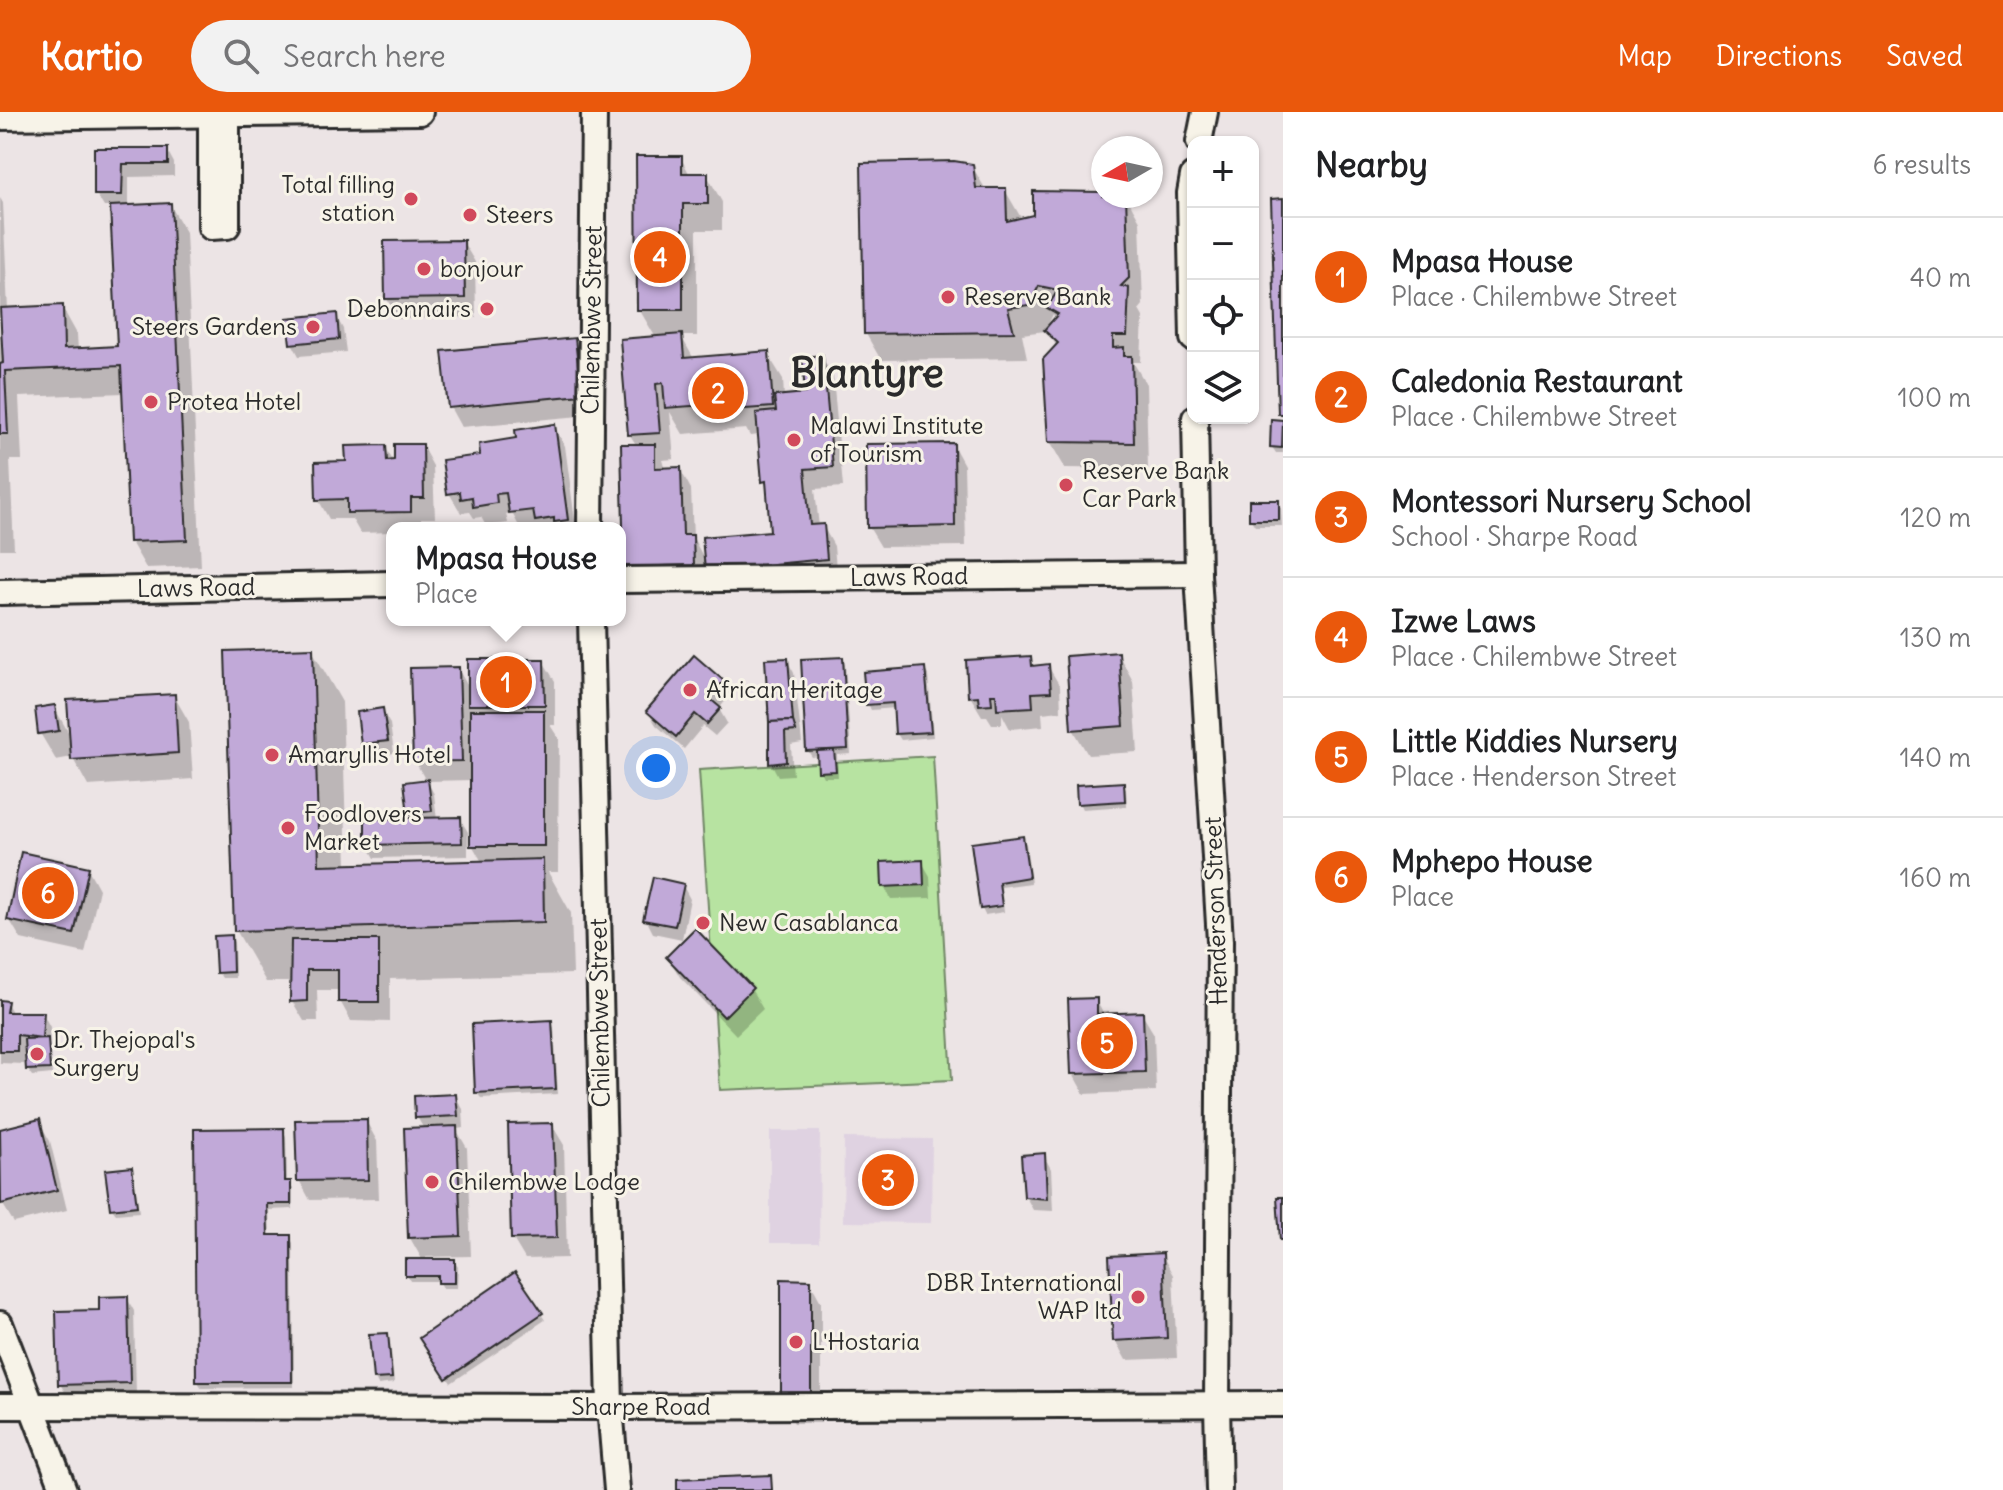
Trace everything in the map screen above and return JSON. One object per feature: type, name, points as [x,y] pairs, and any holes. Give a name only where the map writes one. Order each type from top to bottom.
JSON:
[{"type":"street","points":[[0,117],[420,112]]},
{"type":"street","name":"Chilembwe Street","points":[[590,522],[594,112]]},
{"type":"street","points":[[1200,136],[1205,112]]},
{"type":"street","points":[[1190,208],[1192,280]]},
{"type":"street","name":"Henderson Street","points":[[1195,424],[1198,574],[1220,941],[1219,1490]]},
{"type":"street","name":"Laws Road","points":[[626,580],[1198,574]]},
{"type":"street","name":"Laws Road","points":[[0,592],[386,584]]},
{"type":"street","name":"Chilembwe Street","points":[[591,626],[610,1407],[617,1490]]},
{"type":"street","points":[[0,1324],[64,1490]]},
{"type":"street","name":"Sharpe Road","points":[[0,1406],[1283,1404]]},
{"type":"shaded area","points":[[770,1131],[820,1131],[819,1243],[770,1243]]},
{"type":"shaded area","points":[[844,1138],[932,1139],[931,1223],[843,1222]]},
{"type":"green space","points":[[933,756],[952,1080],[720,1090],[699,770]]},
{"type":"building","points":[[94,148],[168,148],[168,164],[123,164],[122,195],[94,195]]},
{"type":"building","points":[[636,156],[682,156],[682,173],[708,173],[708,204],[683,204],[683,310],[637,310]]},
{"type":"building","name":"Reserve Bank","points":[[954,161],[973,164],[976,188],[1006,188],[1007,221],[1033,215],[1033,191],[1091,192],[1091,208],[1126,208],[1129,278],[1121,286],[1129,288],[1127,336],[1113,336],[1113,348],[1124,347],[1124,356],[1132,356],[1134,443],[1048,442],[1043,359],[1058,343],[1044,330],[1058,314],[1047,308],[1058,290],[1039,286],[1029,305],[1008,308],[1014,332],[864,334],[861,163]]},
{"type":"building","points":[[1283,198],[1283,414],[1278,414],[1271,199]]},
{"type":"building","name":"Protea Hotel","points":[[171,203],[187,540],[129,542],[121,366],[5,371],[8,434],[0,434],[0,364],[3,363],[0,308],[63,305],[64,349],[117,346],[110,206]]},
{"type":"building","name":"bonjour","points":[[464,240],[465,298],[385,299],[384,241]]},
{"type":"building","points":[[337,313],[339,339],[290,344],[287,318]]},
{"type":"building","points":[[682,334],[684,358],[769,351],[773,407],[732,410],[732,403],[665,408],[663,383],[656,384],[660,433],[628,435],[620,339]]},
{"type":"building","points":[[575,338],[581,395],[448,408],[442,351]]},
{"type":"building","name":"Malawi Institute of Tourism","points":[[823,355],[833,467],[805,469],[810,525],[824,524],[827,559],[705,570],[702,537],[770,531],[756,413],[776,411],[774,396],[805,393],[802,357]]},
{"type":"building","points":[[1271,419],[1283,420],[1282,448],[1270,447]]},
{"type":"building","points":[[555,424],[568,520],[554,522],[554,518],[535,521],[533,510],[509,513],[506,493],[496,494],[497,503],[473,507],[472,497],[461,499],[460,492],[447,494],[442,460],[480,455],[479,444],[516,438],[515,430]]},
{"type":"building","points":[[954,443],[955,526],[867,528],[866,444]]},
{"type":"building","points":[[394,444],[423,444],[424,498],[411,498],[411,512],[347,513],[347,499],[316,500],[315,462],[346,461],[345,446],[386,445],[387,461],[394,460]]},
{"type":"building","points":[[621,444],[655,444],[655,468],[681,467],[683,535],[693,535],[694,565],[626,567],[626,522],[623,522]]},
{"type":"building","points":[[1249,500],[1279,500],[1279,520],[1249,520]]},
{"type":"building","name":"Amaryllis Hotel","points":[[313,648],[319,865],[543,859],[544,922],[234,931],[225,651]]},
{"type":"building","points":[[1119,652],[1124,726],[1071,730],[1066,656]]},
{"type":"building","name":"African Heritage","points":[[694,655],[724,681],[709,698],[721,708],[707,724],[695,714],[676,737],[646,711]]},
{"type":"building","points":[[1031,656],[1032,666],[1049,664],[1051,692],[1032,693],[1033,707],[997,709],[996,694],[991,694],[992,704],[979,705],[978,696],[968,697],[966,660]]},
{"type":"building","points":[[843,657],[848,749],[806,751],[801,659]]},
{"type":"building","points":[[788,658],[793,721],[769,722],[765,659]]},
{"type":"building","points":[[468,659],[544,659],[545,705],[468,705]]},
{"type":"building","points":[[459,667],[462,761],[413,762],[410,668]]},
{"type":"building","points":[[925,667],[931,732],[895,734],[893,703],[866,705],[863,672]]},
{"type":"building","points":[[175,694],[178,753],[71,760],[67,700]]},
{"type":"building","points":[[55,705],[59,731],[38,734],[35,708]]},
{"type":"building","points":[[383,708],[388,741],[361,744],[357,712]]},
{"type":"building","points":[[470,710],[544,710],[544,846],[470,846]]},
{"type":"building","points":[[793,721],[796,731],[785,732],[786,762],[769,764],[769,722]]},
{"type":"building","points":[[834,750],[836,771],[818,772],[817,751]]},
{"type":"building","points":[[428,779],[432,811],[408,814],[404,782]]},
{"type":"building","points":[[1124,782],[1125,801],[1077,804],[1076,785]]},
{"type":"building","points":[[461,817],[462,843],[365,845],[365,819]]},
{"type":"building","points":[[1023,836],[1029,877],[999,882],[1002,906],[980,909],[971,843]]},
{"type":"building","points":[[21,852],[89,867],[74,934],[7,920]]},
{"type":"building","points":[[923,860],[924,885],[882,887],[881,862]]},
{"type":"building","points":[[653,877],[684,884],[675,926],[643,920]]},
{"type":"building","points":[[695,928],[753,988],[724,1017],[666,957]]},
{"type":"building","points":[[232,935],[233,972],[216,973],[214,936]]},
{"type":"building","points":[[291,940],[379,940],[379,1002],[338,1002],[338,970],[307,970],[307,1001],[290,1002]]},
{"type":"building","points":[[1097,998],[1097,1014],[1143,1012],[1145,1072],[1071,1074],[1068,999]]},
{"type":"building","points":[[0,1000],[8,1001],[6,1012],[44,1012],[42,1038],[17,1035],[17,1051],[0,1051]]},
{"type":"building","points":[[552,1020],[556,1089],[475,1093],[472,1024]]},
{"type":"building","name":"Dr. Thejopal's Surgery","points":[[48,1038],[50,1069],[26,1070],[24,1039]]},
{"type":"building","points":[[456,1094],[458,1116],[415,1118],[414,1096]]},
{"type":"building","points":[[40,1119],[57,1190],[1,1204],[0,1129]]},
{"type":"building","points":[[367,1119],[368,1180],[297,1181],[295,1120]]},
{"type":"building","points":[[553,1123],[557,1238],[511,1239],[508,1124]]},
{"type":"building","name":"Chilembwe Lodge","points":[[457,1126],[461,1236],[408,1238],[404,1128]]},
{"type":"building","points":[[284,1128],[285,1181],[291,1181],[291,1204],[267,1204],[268,1235],[291,1235],[292,1382],[196,1382],[194,1129]]},
{"type":"building","points":[[1045,1153],[1047,1199],[1024,1197],[1021,1155]]},
{"type":"building","points":[[132,1167],[137,1206],[110,1209],[105,1170]]},
{"type":"building","points":[[1277,1197],[1283,1197],[1283,1240],[1280,1240]]},
{"type":"building","name":"DBR International WAP ltd","points":[[1163,1253],[1167,1338],[1113,1341],[1109,1256]]},
{"type":"building","points":[[405,1259],[455,1259],[455,1283],[438,1283],[438,1276],[405,1276]]},
{"type":"building","points":[[515,1272],[543,1313],[446,1379],[419,1338]]},
{"type":"building","name":"L'Hostaria","points":[[781,1279],[811,1280],[811,1404],[781,1404]]},
{"type":"building","points":[[128,1296],[130,1383],[58,1385],[56,1311],[99,1310],[99,1297]]},
{"type":"building","points":[[388,1333],[392,1378],[373,1379],[369,1334]]},
{"type":"building","points":[[771,1475],[772,1490],[677,1490],[677,1479]]},
{"type":"place","name":"Total filling station","points":[[411,199]]},
{"type":"place","name":"Steers","points":[[470,215]]},
{"type":"place","name":"Izwe Laws","points":[[660,257]]},
{"type":"place","name":"bonjour","points":[[424,269]]},
{"type":"place","name":"Reserve Bank","points":[[948,297]]},
{"type":"place","name":"Debonnairs","points":[[487,309]]},
{"type":"place","name":"Steers Gardens","points":[[313,327]]},
{"type":"place","name":"Caledonia Restaurant","points":[[718,393]]},
{"type":"place","name":"Protea Hotel","points":[[151,402]]},
{"type":"place","name":"Malawi Institute of Tourism","points":[[794,440]]},
{"type":"place","name":"Reserve Bank Car Park","points":[[1066,485]]},
{"type":"place","name":"Mpasa House","points":[[506,682]]},
{"type":"place","name":"African Heritage","points":[[690,690]]},
{"type":"place","name":"Amaryllis Hotel","points":[[272,755]]},
{"type":"place","name":"Foodlovers Market","points":[[288,828]]},
{"type":"place","name":"Mphepo House","points":[[48,893]]},
{"type":"place","name":"New Casablanca","points":[[703,923]]},
{"type":"place","name":"Little Kiddies Nursery","points":[[1107,1043]]},
{"type":"place","name":"Dr. Thejopal's Surgery","points":[[37,1054]]},
{"type":"place","name":"Montessori Nursery School","points":[[888,1180]]},
{"type":"place","name":"Chilembwe Lodge","points":[[432,1182]]},
{"type":"place","name":"DBR International WAP ltd","points":[[1138,1297]]},
{"type":"place","name":"L'Hostaria","points":[[796,1342]]},
{"type":"district","name":"Blantyre","points":[[867,373]]}]
